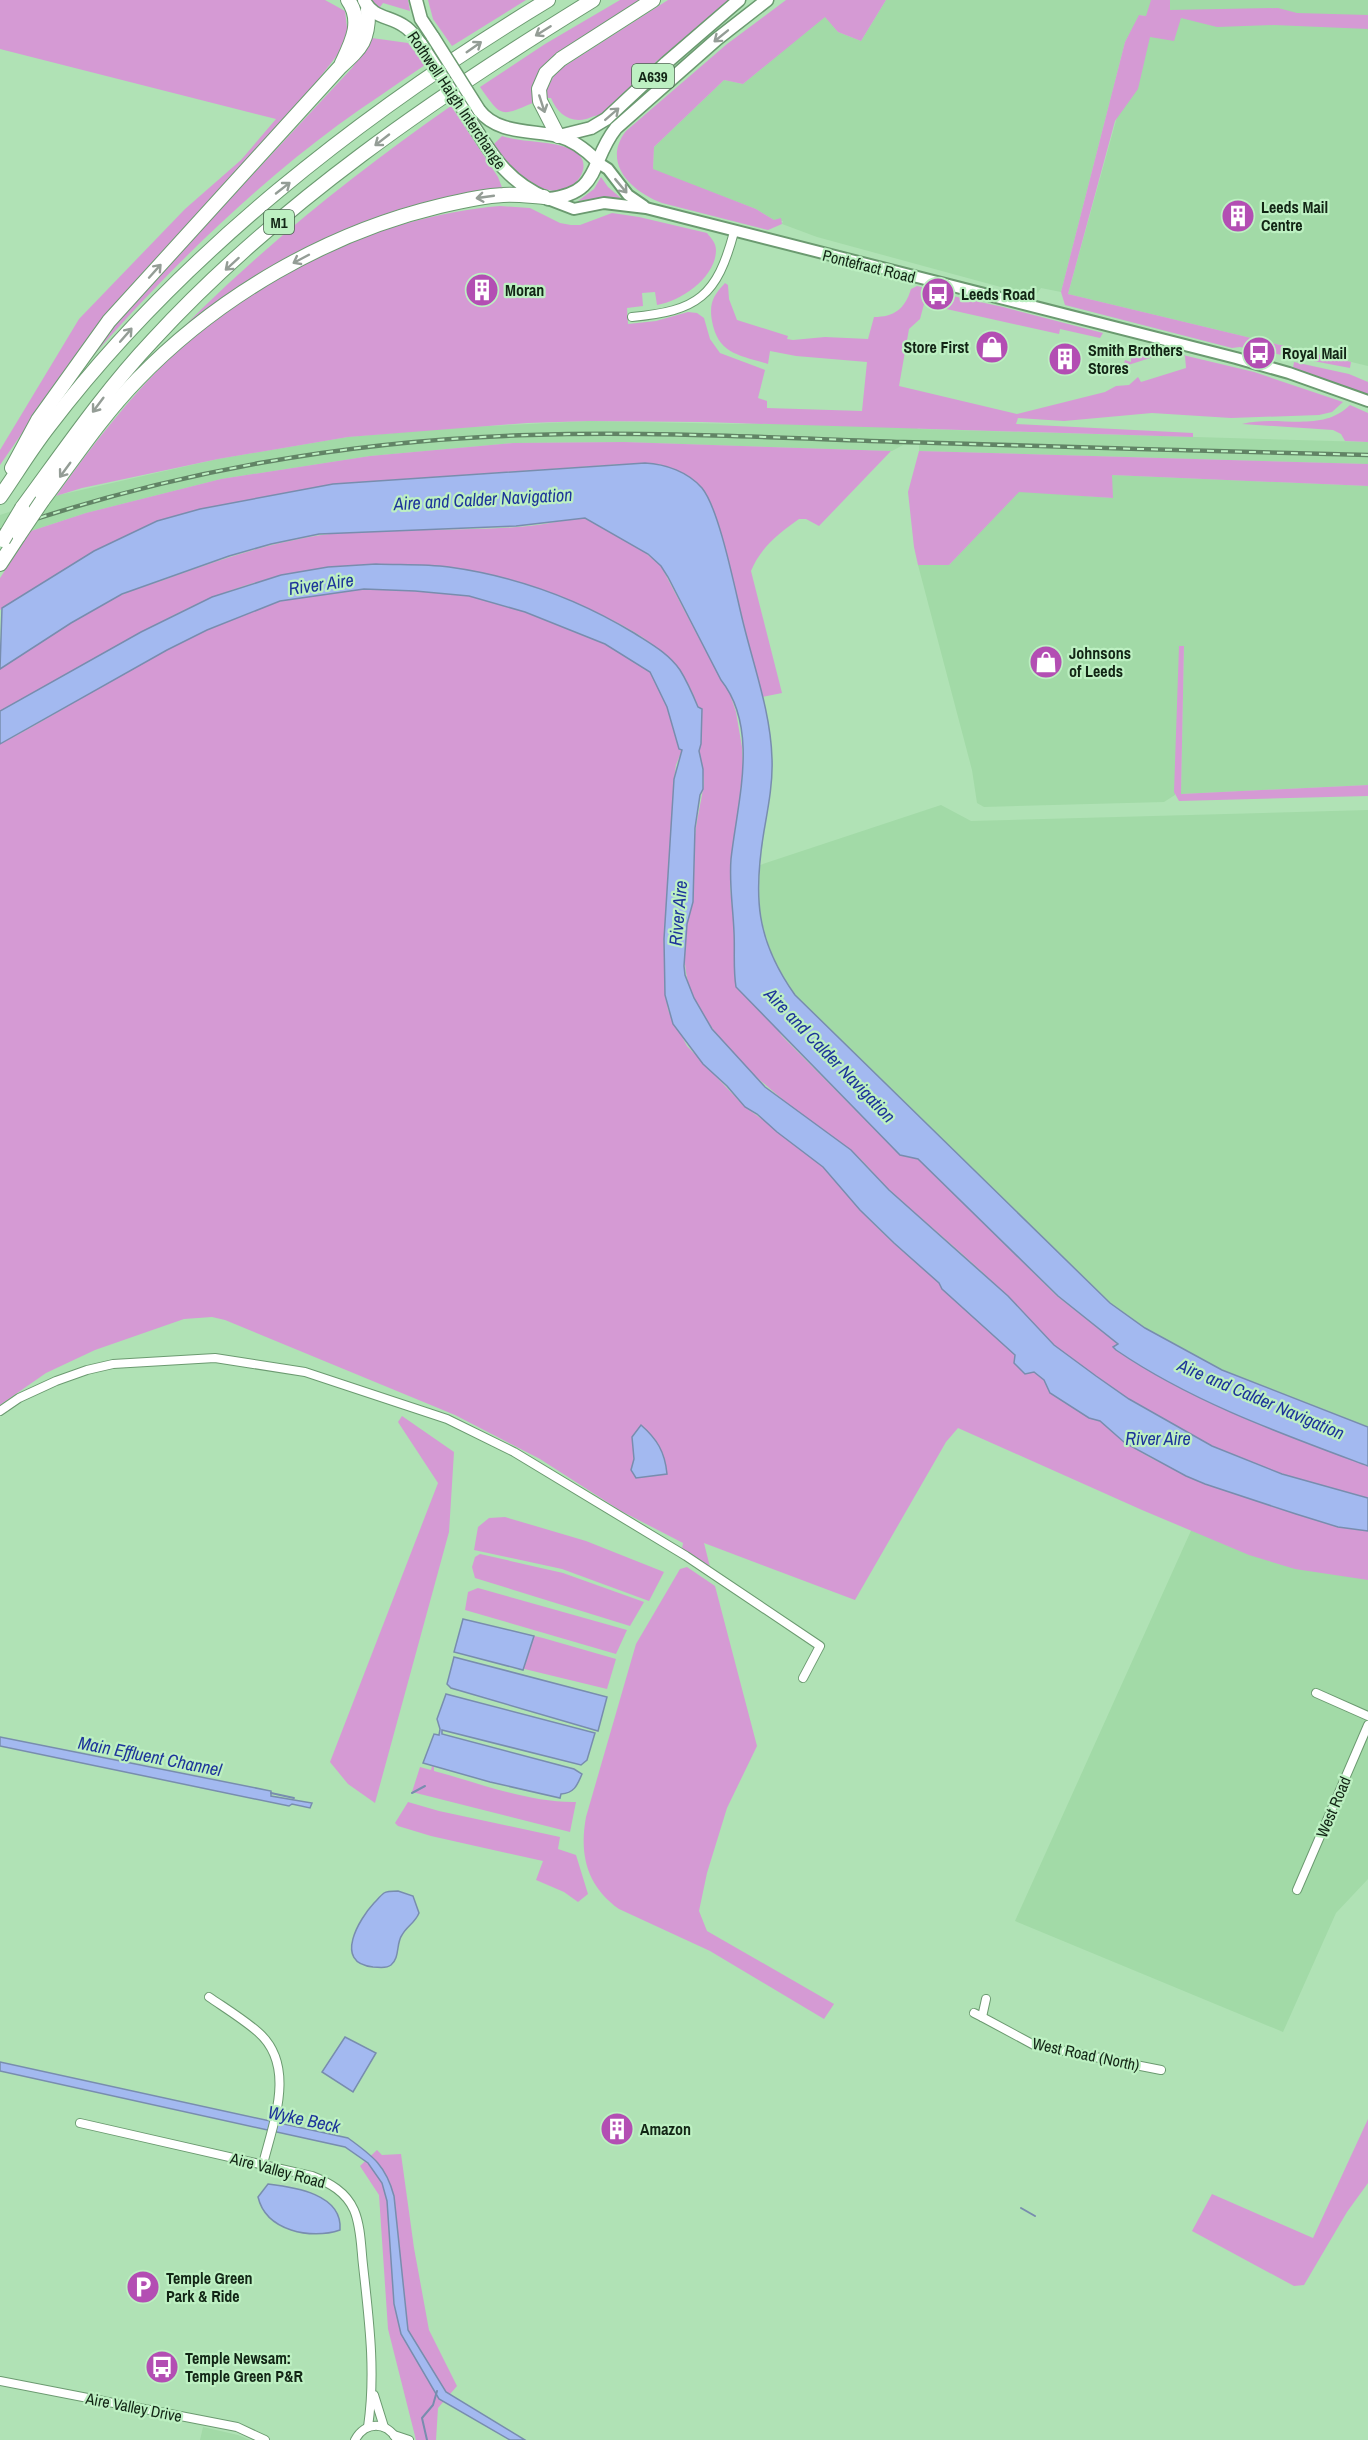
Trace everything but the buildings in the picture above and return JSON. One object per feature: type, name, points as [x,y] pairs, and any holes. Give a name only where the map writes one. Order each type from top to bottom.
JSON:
[{"type":"highway","points":[[340,67],[355,32],[355,15],[348,0]]},
{"type":"highway","name":"M1","points":[[0,497],[48,427],[82,386],[136,324],[188,271],[267,200],[374,116],[495,32],[548,0]]},
{"type":"highway","name":"M1","points":[[2,542],[22,508],[106,393],[153,339],[213,280],[282,219],[390,134],[509,52],[593,0]]},
{"type":"highway","points":[[559,136],[540,101],[539,89],[546,73],[561,59],[653,0]]},
{"type":"highway","points":[[0,491],[38,420],[109,321],[340,67],[360,50],[368,30],[366,5]]},
{"type":"highway","points":[[0,564],[42,501],[95,429],[136,381],[200,324],[255,285],[336,241],[400,217],[485,197],[516,195],[546,198]]},
{"type":"main road","points":[[354,0],[366,5]]},
{"type":"main road","name":"Rothwell Haigh Interchange","points":[[416,0],[421,19],[479,110],[488,119],[503,127],[559,136],[588,152],[597,162]]},
{"type":"main road","name":"A639","points":[[559,136],[591,128],[606,119],[674,55],[739,0]]},
{"type":"main road","name":"A639","points":[[597,162],[604,144],[626,118],[717,39],[767,0]]},
{"type":"main road","name":"Rothwell Haigh Interchange","points":[[366,5],[380,16],[403,25],[421,44],[505,172],[546,198]]},
{"type":"main road","points":[[546,198],[563,197],[581,189],[592,177],[597,162]]},
{"type":"main road","name":"Pontefract Road","points":[[597,162],[608,169],[628,195],[646,208]]},
{"type":"main road","name":"Pontefract Road","points":[[546,198],[574,209],[604,203],[646,208],[1236,358],[1289,373],[1368,401]]},
{"type":"street","points":[[632,317],[661,314],[680,309],[699,298],[716,281],[721,272],[734,232]]},
{"type":"street","points":[[0,1412],[20,1398],[87,1370],[113,1364],[215,1358],[305,1372],[447,1419],[514,1452],[686,1556],[820,1647],[803,1678]]},
{"type":"street","points":[[1316,1694],[1368,1716]]},
{"type":"street","name":"West Road","points":[[1297,1890],[1368,1725]]},
{"type":"street","points":[[208,1996],[259,2033],[270,2045],[280,2072],[277,2103],[263,2164]]},
{"type":"street","name":"West Road (North)","points":[[986,1999],[978,2015],[1034,2045],[1161,2070]]},
{"type":"street","name":"Aire Valley Road","points":[[80,2123],[312,2175],[331,2183],[345,2197],[354,2211],[371,2331],[373,2394],[368,2427]]},
{"type":"street","name":"Aire Valley Drive","points":[[0,2381],[237,2427],[265,2440]]},
{"type":"street","name":"Aire Valley Road","points":[[373,2394],[384,2427]]},
{"type":"street","points":[[355,2440],[368,2427],[384,2427],[396,2437],[410,2440]]},
{"type":"shaded area","points":[[0,0],[325,0],[345,11],[348,36],[345,45],[290,116],[127,292],[88,338],[0,465],[0,450],[79,319],[185,209],[241,160],[276,119],[0,49]]},
{"type":"shaded area","points":[[369,0],[408,0],[410,11],[383,3],[378,10]]},
{"type":"shaded area","points":[[428,0],[526,0],[452,46],[433,19]]},
{"type":"shaded area","points":[[620,0],[646,0],[551,59],[543,67],[535,102],[503,112],[493,105],[480,87],[545,44]]},
{"type":"shaded area","points":[[668,0],[732,0],[657,61],[600,116],[574,120],[564,116],[551,98],[547,98],[547,88],[557,71]]},
{"type":"shaded area","points":[[786,0],[886,0],[861,41],[838,32],[825,17],[743,84],[724,80],[654,147],[653,169],[756,209],[774,220],[781,218],[782,224],[768,230],[662,203],[640,192],[623,175],[618,165],[619,143],[626,131],[727,44]]},
{"type":"shaded area","points":[[886,0],[1368,0],[1368,366],[1068,294],[1145,16],[1140,15],[1125,42],[1061,292],[1041,288],[1036,295],[1030,295],[817,237],[782,224],[783,221],[774,220],[756,209],[653,170],[654,147],[724,80],[743,84],[825,16],[838,32],[861,41]]},
{"type":"shaded area","points":[[1151,0],[1170,0],[1170,10],[1278,8],[1297,13],[1368,15],[1368,29],[1274,25],[1217,27],[1181,18],[1174,41],[1150,37],[1138,89],[1115,121],[1068,294],[1351,362],[1350,368],[1240,347],[1232,348],[1065,305],[1061,292],[1125,42],[1139,15],[1146,16]]},
{"type":"shaded area","points":[[372,38],[408,43],[425,65],[338,125],[236,209],[170,272],[81,370],[132,304],[352,68]]},
{"type":"shaded area","points":[[451,106],[498,177],[503,190],[338,236],[148,364],[255,259],[331,195]]},
{"type":"shaded area","points":[[502,136],[571,149],[579,154],[583,161],[581,174],[577,181],[563,190],[544,189],[532,184],[510,169],[493,145]]},
{"type":"shaded area","points":[[601,177],[608,187],[622,199],[620,201],[598,198],[578,201],[594,189]]},
{"type":"shaded area","points":[[500,206],[530,208],[560,223],[571,225],[580,225],[612,213],[707,233],[716,250],[714,260],[704,278],[687,293],[667,303],[657,305],[655,292],[642,293],[643,306],[627,308],[628,324],[656,321],[688,312],[697,313],[704,318],[710,339],[720,353],[765,370],[758,398],[767,401],[767,408],[862,411],[867,362],[796,356],[770,351],[768,364],[731,352],[719,340],[711,315],[713,300],[725,283],[728,285],[729,299],[737,320],[788,336],[787,339],[793,340],[825,337],[868,339],[874,317],[898,311],[906,302],[911,289],[917,286],[1103,333],[1100,338],[1060,329],[1059,334],[924,304],[920,319],[909,329],[899,386],[1017,414],[1105,392],[1116,386],[1129,385],[1138,377],[1141,382],[1186,368],[1185,356],[1171,357],[1169,352],[1125,366],[1126,372],[1121,374],[1125,360],[1131,362],[1131,357],[1126,355],[1132,347],[1141,345],[1254,372],[1343,402],[1332,412],[1319,415],[1231,418],[1152,413],[1064,421],[1018,418],[1016,424],[1193,433],[1193,437],[702,422],[527,423],[348,437],[218,459],[82,488],[56,496],[112,422],[158,369],[209,324],[245,297],[325,253],[368,236],[412,222],[456,212]]},
{"type":"shaded area","points":[[1294,362],[1349,374],[1368,382],[1368,396],[1293,368]]},
{"type":"shaded area","points":[[1350,405],[1368,413],[1368,442],[1345,441],[1341,434],[1333,430],[1242,424],[1326,419],[1339,414]]},
{"type":"shaded area","points":[[909,419],[918,429],[1368,442],[1368,464],[919,451],[919,445],[903,445],[892,451],[624,442],[513,443],[370,456],[221,479],[86,513],[0,541],[0,515],[59,495],[218,459],[348,437],[450,428],[589,421],[742,424]]},
{"type":"shaded area","points":[[624,442],[891,451],[819,526],[806,519],[799,519],[771,541],[755,562],[751,571],[782,693],[762,697],[731,573],[707,497],[691,478],[659,464],[622,464],[333,484],[200,509],[157,521],[94,551],[0,610],[0,578],[31,531],[86,513],[221,479],[370,456],[513,443]]},
{"type":"shaded area","points":[[919,451],[1368,464],[1368,486],[1112,475],[1113,498],[1019,492],[949,565],[918,565],[908,492]]},
{"type":"shaded area","points":[[1112,475],[1368,486],[1368,785],[1181,794],[1184,646],[1180,646],[1175,795],[1164,802],[984,807],[977,803],[972,770],[918,565],[949,565],[1019,491],[1112,498]]},
{"type":"shaded area","points":[[578,517],[596,522],[636,545],[661,566],[729,691],[736,712],[743,767],[730,887],[734,928],[734,962],[782,1036],[900,1155],[918,1159],[1057,1296],[1118,1344],[1116,1350],[1175,1386],[1238,1416],[1368,1466],[1368,1498],[1289,1476],[1231,1455],[1151,1413],[1092,1375],[1049,1341],[989,1278],[889,1189],[853,1152],[768,1087],[734,1055],[706,1019],[694,999],[685,962],[686,933],[693,895],[695,836],[704,784],[699,751],[700,713],[684,677],[672,662],[658,649],[627,628],[591,610],[546,592],[500,578],[452,569],[404,564],[355,565],[307,571],[260,581],[187,609],[0,711],[0,669],[66,625],[108,601],[218,561],[288,541],[336,533],[499,528],[553,523]]},
{"type":"shaded area","points":[[364,589],[469,596],[525,612],[605,644],[650,672],[667,707],[679,749],[682,750],[674,779],[664,939],[664,982],[668,1010],[687,1046],[745,1107],[822,1165],[870,1221],[1044,1380],[1050,1393],[1089,1418],[1100,1421],[1125,1443],[1205,1484],[1338,1527],[1368,1531],[1368,1580],[1295,1569],[1249,1555],[958,1428],[946,1442],[855,1600],[704,1543],[711,1571],[682,1549],[683,1543],[621,1511],[540,1459],[455,1415],[225,1320],[212,1317],[184,1319],[95,1350],[46,1373],[0,1405],[0,744],[170,648],[241,615],[288,599]]},
{"type":"shaded area","points":[[1179,646],[1184,646],[1181,794],[1368,785],[1368,796],[1179,801],[1174,792]]},
{"type":"shaded area","points":[[941,805],[971,821],[1368,810],[1368,1427],[1222,1370],[1145,1328],[1110,1303],[795,995],[771,952],[759,913],[760,865]]},
{"type":"shaded area","points":[[402,1416],[454,1452],[449,1532],[375,1803],[348,1784],[330,1762],[438,1483],[398,1422]]},
{"type":"shaded area","points":[[505,1517],[586,1541],[664,1572],[649,1601],[562,1569],[474,1550],[478,1527],[489,1518]]},
{"type":"shaded area","points":[[1194,1524],[1368,1575],[1368,1879],[1336,1913],[1283,2032],[1015,1921]]},
{"type":"shaded area","points":[[480,1554],[563,1573],[644,1602],[630,1626],[475,1578],[472,1567],[475,1557]]},
{"type":"shaded area","points":[[687,1567],[715,1586],[757,1746],[727,1808],[707,1873],[699,1911],[707,1931],[834,2004],[824,2019],[710,1951],[619,1909],[599,1890],[588,1869],[584,1844],[586,1817],[636,1644],[680,1569]]},
{"type":"shaded area","points":[[478,1588],[627,1630],[616,1654],[465,1610],[468,1592]]},
{"type":"shaded area","points":[[463,1619],[543,1638],[616,1659],[607,1689],[454,1652]]},
{"type":"shaded area","points":[[432,1766],[434,1771],[522,1796],[576,1802],[570,1832],[412,1792],[420,1767],[431,1770]]},
{"type":"shaded area","points":[[408,1802],[439,1811],[560,1837],[558,1849],[576,1855],[588,1894],[578,1902],[564,1892],[536,1880],[543,1861],[431,1836],[398,1826],[395,1823]]},
{"type":"shaded area","points":[[1368,2119],[1368,2183],[1347,2212],[1304,2285],[1294,2286],[1192,2231],[1212,2194],[1313,2238]]},
{"type":"shaded area","points":[[377,2150],[382,2155],[401,2154],[414,2248],[429,2330],[457,2386],[438,2408],[436,2440],[416,2440],[388,2329],[379,2195],[360,2166]]},
{"type":"shaded area","points":[[203,2427],[238,2435],[250,2440],[200,2440]]},
{"type":"water","name":"Aire and Calder Navigation","points":[[645,463],[676,470],[696,482],[709,499],[721,533],[762,692],[771,742],[771,786],[759,877],[761,917],[772,955],[795,995],[1110,1303],[1145,1328],[1222,1370],[1368,1427],[1368,1466],[1238,1416],[1175,1386],[1116,1350],[1113,1347],[1118,1344],[1058,1296],[918,1159],[900,1155],[736,987],[731,859],[743,767],[740,721],[733,699],[668,577],[661,566],[648,554],[585,518],[516,526],[319,534],[229,556],[122,594],[71,623],[0,669],[2,608],[94,551],[157,521],[200,509],[333,484]]},
{"type":"water","name":"River Aire","points":[[376,564],[449,567],[521,583],[591,610],[634,633],[665,654],[683,674],[698,707],[702,709],[699,751],[703,769],[703,789],[695,828],[693,902],[687,924],[684,966],[694,998],[712,1029],[765,1087],[851,1150],[889,1190],[1008,1296],[1054,1345],[1129,1399],[1212,1446],[1282,1474],[1368,1498],[1368,1531],[1338,1527],[1186,1476],[1125,1443],[1100,1421],[1089,1418],[1050,1393],[1044,1380],[1034,1372],[1025,1374],[1014,1363],[1015,1355],[860,1210],[823,1167],[745,1107],[703,1064],[673,1024],[665,995],[664,939],[674,779],[682,750],[679,749],[667,707],[650,672],[605,644],[525,612],[469,596],[364,589],[280,601],[207,630],[167,650],[0,744],[0,711],[141,632],[212,597],[281,575],[328,567]]},
{"type":"water","points":[[641,1425],[652,1435],[659,1446],[667,1474],[636,1478],[631,1470],[634,1459],[632,1437]]},
{"type":"water","points":[[463,1619],[534,1636],[523,1670],[454,1652]]},
{"type":"water","points":[[454,1657],[607,1697],[598,1731],[451,1688],[447,1684]]},
{"type":"water","points":[[446,1694],[595,1733],[587,1760],[581,1765],[442,1730],[442,1734],[574,1769],[582,1774],[577,1785],[569,1792],[561,1794],[560,1798],[490,1782],[423,1763],[434,1734],[439,1735],[437,1719]]},
{"type":"water","points":[[0,1737],[271,1791],[271,1796],[312,1803],[310,1808],[292,1804],[289,1806],[0,1746]]},
{"type":"water","points":[[398,1891],[413,1896],[419,1913],[400,1938],[396,1958],[391,1965],[373,1967],[361,1964],[354,1957],[352,1949],[353,1939],[362,1919],[384,1893]]},
{"type":"water","points":[[345,2037],[376,2053],[353,2092],[322,2072]]},
{"type":"water","points":[[0,2062],[348,2138],[365,2150],[383,2169],[394,2196],[408,2330],[446,2392],[525,2440],[510,2440],[439,2399],[401,2334],[394,2304],[387,2201],[382,2183],[368,2163],[345,2147],[0,2071]]},
{"type":"water","points":[[268,2184],[303,2190],[325,2200],[334,2208],[339,2218],[340,2230],[316,2234],[303,2233],[280,2225],[270,2218],[258,2197]]},
{"type":"waterway","points":[[412,1793],[425,1786]]},
{"type":"waterway","name":"Main Effluent Channel","points":[[271,1793],[294,1798]]},
{"type":"waterway","points":[[1021,2208],[1035,2216]]},
{"type":"waterway","points":[[427,2440],[422,2418],[433,2405],[437,2391]]},
{"type":"railway","points":[[0,531],[64,510],[195,476],[328,452],[463,438],[670,434],[1368,455]]},
{"type":"place","name":"Leeds Mail Centre","points":[[1238,216]]},
{"type":"place","name":"Moran","points":[[482,290]]},
{"type":"place","name":"Leeds Road","points":[[938,294]]},
{"type":"place","name":"Store First","points":[[992,347]]},
{"type":"place","name":"Royal Mail","points":[[1259,353]]},
{"type":"place","name":"Smith Brothers Stores","points":[[1065,359]]},
{"type":"place","name":"Johnsons of Leeds","points":[[1046,662]]},
{"type":"place","name":"Amazon","points":[[617,2129]]},
{"type":"place","name":"Temple Green Park & Ride","points":[[143,2287]]},
{"type":"place","name":"Temple Newsam: Temple Green P&R","points":[[162,2367]]},
{"type":"water label","name":"Wyke Beck","points":[[304,2119]]}]
